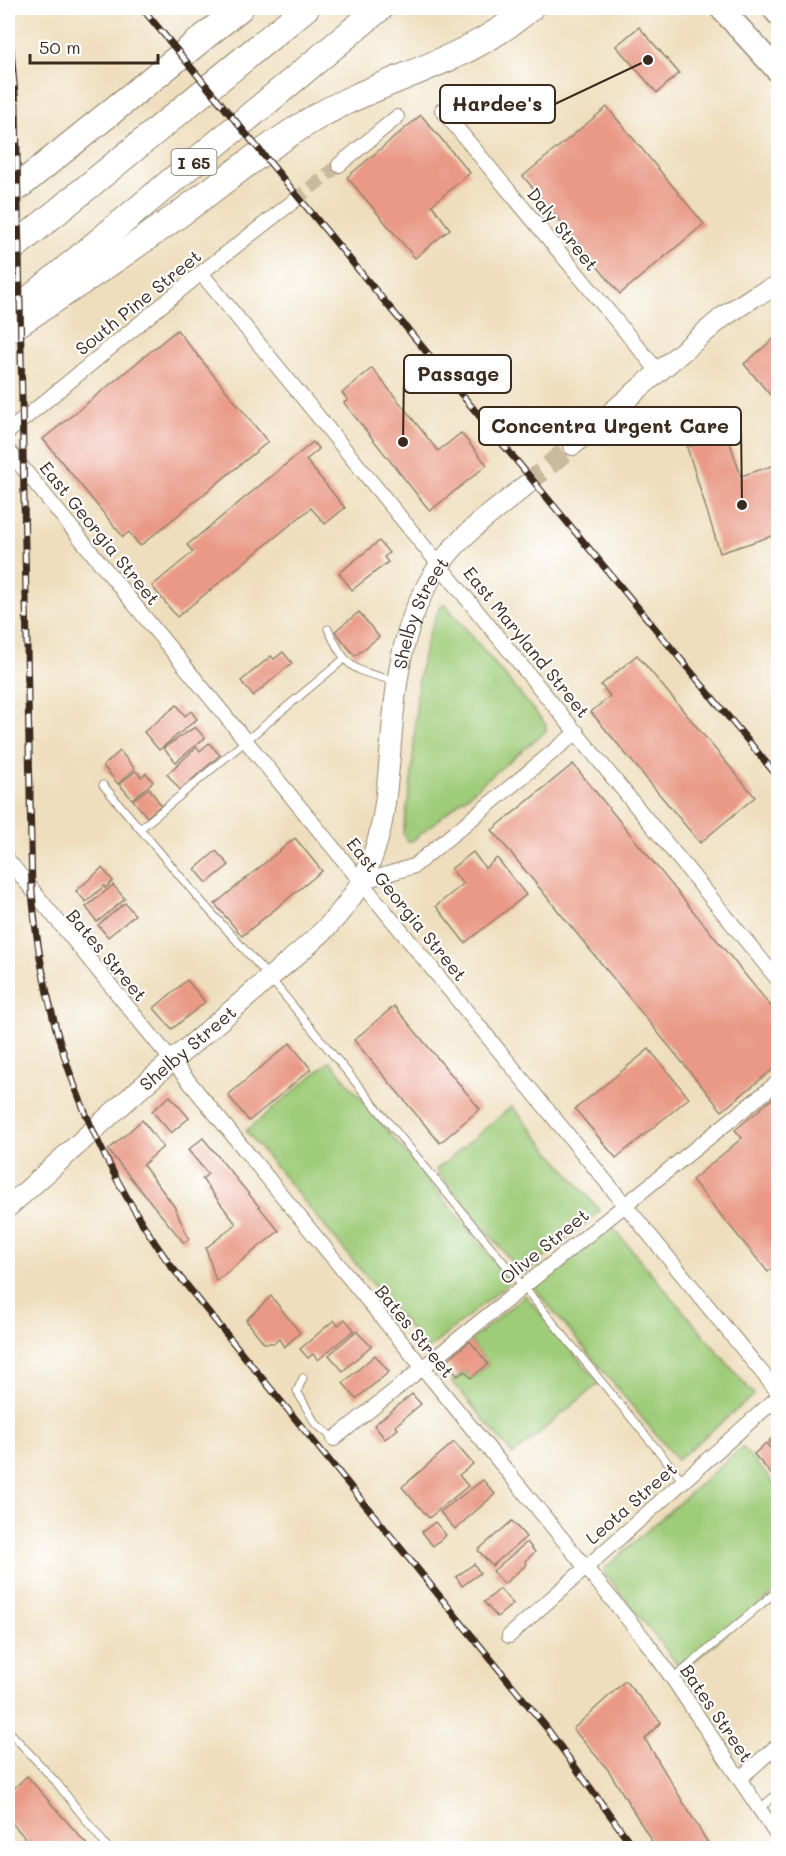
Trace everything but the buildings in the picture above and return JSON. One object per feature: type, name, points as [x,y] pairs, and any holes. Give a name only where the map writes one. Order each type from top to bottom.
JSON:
[{"type":"highway","points":[[110,111],[222,8]]},
{"type":"highway","points":[[8,195],[240,8]]},
{"type":"highway","name":"I 65","points":[[8,252],[306,8]]},
{"type":"highway","name":"I 65","points":[[8,317],[380,8]]},
{"type":"highway","points":[[8,330],[108,266],[313,119],[366,92],[450,59],[486,42],[530,8]]},
{"type":"main road","points":[[721,8],[778,71]]},
{"type":"main road","points":[[773,8],[778,14]]},
{"type":"main road","points":[[573,445],[657,370],[741,304],[778,286]]},
{"type":"main road","name":"Shelby Street","points":[[8,1207],[172,1061],[325,932],[343,911],[361,882],[375,851],[385,808],[395,681],[404,639],[413,613],[440,563],[450,550],[526,485]]},
{"type":"street","name":"Daly Street","points":[[442,110],[657,370]]},
{"type":"street","points":[[339,165],[397,117]]},
{"type":"street","name":"South Pine Street","points":[[8,432],[201,273],[294,201]]},
{"type":"street","name":"East Maryland Street","points":[[201,273],[440,563],[778,980]]},
{"type":"street","name":"East Georgia Street","points":[[8,450],[778,1392]]},
{"type":"street","points":[[361,882],[414,866],[577,732]]},
{"type":"street","name":"Bates Street","points":[[8,860],[674,1679],[778,1837]]},
{"type":"street","name":"Olive Street","points":[[334,1439],[625,1204],[651,1187],[778,1082]]},
{"type":"street","name":"Leota Street","points":[[509,1636],[778,1397]]},
{"type":"street","points":[[739,1779],[778,1745]]},
{"type":"lane","points":[[328,629],[343,660],[354,669],[395,681]]},
{"type":"lane","points":[[140,829],[245,739],[343,660]]},
{"type":"lane","points":[[103,785],[201,902],[270,978],[683,1481]]},
{"type":"lane","points":[[303,1378],[297,1391],[315,1423],[334,1439]]},
{"type":"lane","points":[[674,1679],[778,1590]]},
{"type":"lane","points":[[8,1730],[56,1782],[108,1848]]},
{"type":"lane","points":[[759,1809],[778,1793]]},
{"type":"green space","points":[[445,604],[546,725],[546,731],[412,841],[407,842],[403,833],[412,774],[421,667],[432,626],[441,606]]},
{"type":"green space","points":[[330,1061],[511,1281],[427,1350],[246,1131]]},
{"type":"green space","points":[[512,1106],[600,1211],[523,1275],[436,1170]]},
{"type":"green space","points":[[610,1224],[754,1395],[677,1460],[534,1288]]},
{"type":"green space","points":[[525,1295],[599,1383],[513,1455],[452,1381],[465,1371],[472,1378],[488,1364],[470,1341]]},
{"type":"green space","points":[[742,1447],[778,1488],[778,1589],[683,1671],[605,1574],[604,1569]]},
{"type":"tunnel","points":[[294,201],[339,165]]},
{"type":"tunnel","points":[[526,485],[573,445]]},
{"type":"railway","points":[[142,8],[778,777]]},
{"type":"railway","points":[[8,17],[16,105],[32,892],[47,992],[76,1088],[117,1180],[171,1266],[546,1727],[634,1848]]},
{"type":"place","name":"Hardee's","points":[[648,60]]},
{"type":"place","name":"Passage","points":[[403,442]]},
{"type":"place","name":"Concentra Urgent Care","points":[[742,505]]}]
